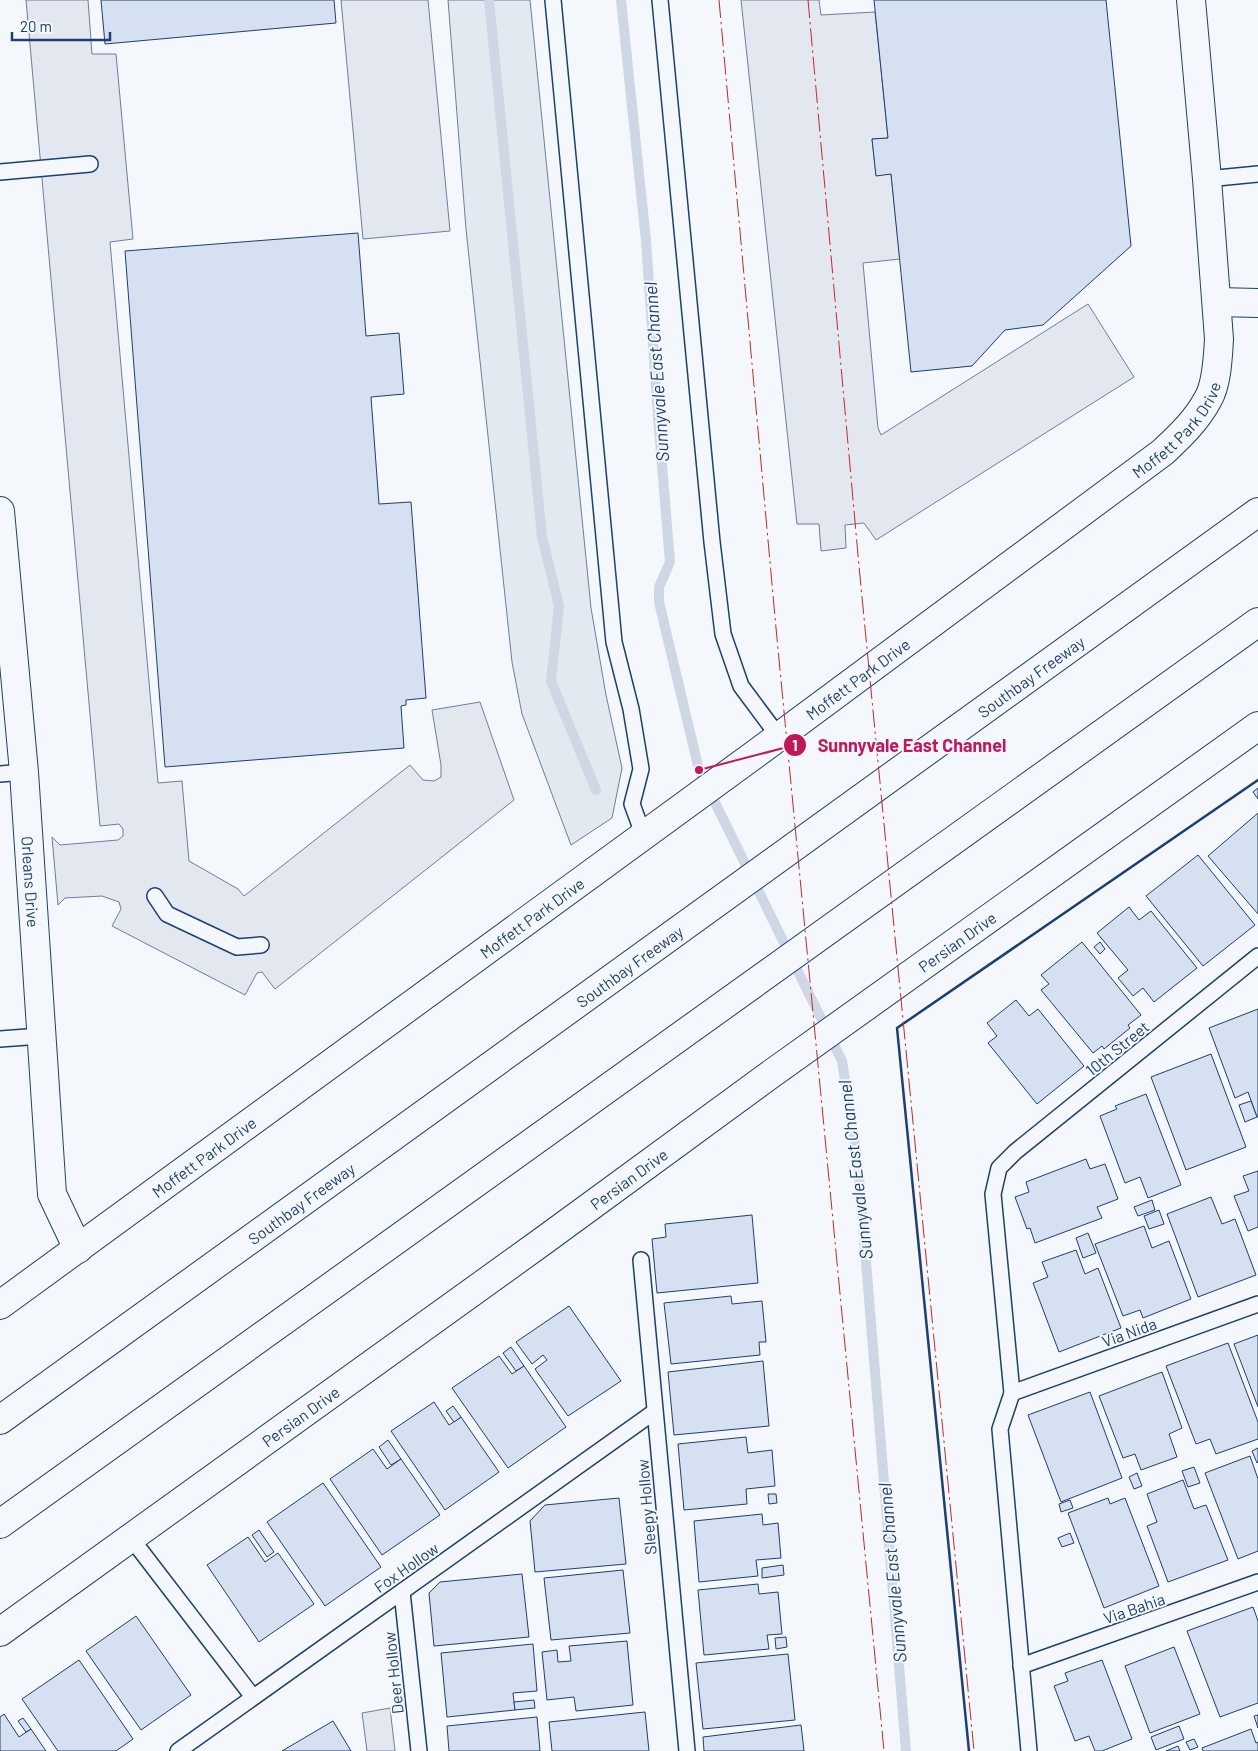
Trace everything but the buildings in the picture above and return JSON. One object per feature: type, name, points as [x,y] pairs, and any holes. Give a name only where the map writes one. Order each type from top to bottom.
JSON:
[{"type":"main road","name":"Moffett Park Drive","points":[[0,1304],[779,737],[1163,452],[1190,426],[1209,398],[1218,363],[1219,339],[1191,0]]},
{"type":"main road","points":[[1217,302],[1258,303]]},
{"type":"main road","name":"Orleans Drive","points":[[0,511],[12,773],[41,1036],[52,1194],[78,1248]]},
{"type":"main road","name":"Southbay Freeway","points":[[0,1420],[1258,512]]},
{"type":"main road","points":[[0,1524],[1258,622]]},
{"type":"main road","name":"Persian Drive","points":[[0,1632],[527,1253],[767,1077],[1258,726]]},
{"type":"lane","points":[[553,0],[614,642],[631,709],[641,769],[632,804],[650,830]]},
{"type":"lane","points":[[660,0],[711,533],[723,634],[741,686],[779,737]]},
{"type":"lane","points":[[0,172],[90,164]]},
{"type":"lane","points":[[1207,178],[1258,174]]},
{"type":"lane","points":[[155,896],[167,914],[237,947],[261,945]]},
{"type":"lane","name":"10th Street","points":[[1012,1394],[993,1194],[999,1168],[1015,1152],[1258,956]]},
{"type":"lane","points":[[0,1039],[41,1036]]},
{"type":"lane","name":"Sleepy Hollow","points":[[641,1260],[687,1751]]},
{"type":"lane","name":"Via Nida","points":[[1012,1394],[1258,1304]]},
{"type":"lane","points":[[1012,1394],[1000,1429],[1029,1751]]},
{"type":"lane","name":"Fox Hollow","points":[[178,1751],[654,1412]]},
{"type":"lane","points":[[131,1538],[253,1698]]},
{"type":"lane","name":"Via Bahia","points":[[1021,1666],[1258,1582]]},
{"type":"lane","name":"Deer Hollow","points":[[402,1592],[419,1751]]},
{"type":"shaded area","points":[[26,0],[88,0],[92,54],[116,54],[133,239],[110,242],[158,783],[182,781],[189,861],[238,889],[244,896],[410,765],[423,780],[434,781],[441,777],[441,765],[432,710],[480,702],[514,800],[275,989],[262,972],[257,973],[245,995],[112,926],[121,909],[119,902],[102,896],[65,898],[58,905],[52,837],[60,845],[118,840],[123,836],[123,829],[119,824],[100,826]]},
{"type":"shaded area","points":[[341,0],[428,0],[450,231],[363,239]]},
{"type":"shaded area","points":[[448,0],[530,0],[591,608],[606,695],[622,768],[612,818],[571,845],[522,714],[512,662],[466,229]]},
{"type":"shaded area","points":[[741,0],[819,0],[821,15],[875,12],[888,138],[872,139],[876,175],[891,174],[900,259],[863,263],[878,428],[881,435],[1088,304],[1134,377],[876,540],[864,523],[845,525],[846,548],[821,551],[819,524],[797,524]]},
{"type":"shaded area","points":[[390,1708],[395,1751],[367,1751],[362,1713]]},
{"type":"waterway","points":[[489,0],[542,537],[559,606],[551,681],[596,790]]},
{"type":"waterway","name":"Sunnyvale East Channel","points":[[621,0],[646,241],[670,562],[659,587],[659,602],[699,770],[842,1061],[858,1164],[906,1751]]},
{"type":"wall","points":[[969,1751],[897,1028],[1258,780]]},
{"type":"power","points":[[719,0],[776,628],[884,1751]]},
{"type":"power","points":[[808,0],[859,566],[974,1751]]},
{"type":"place","name":"Sunnyvale East Channel","points":[[699,770]]}]
